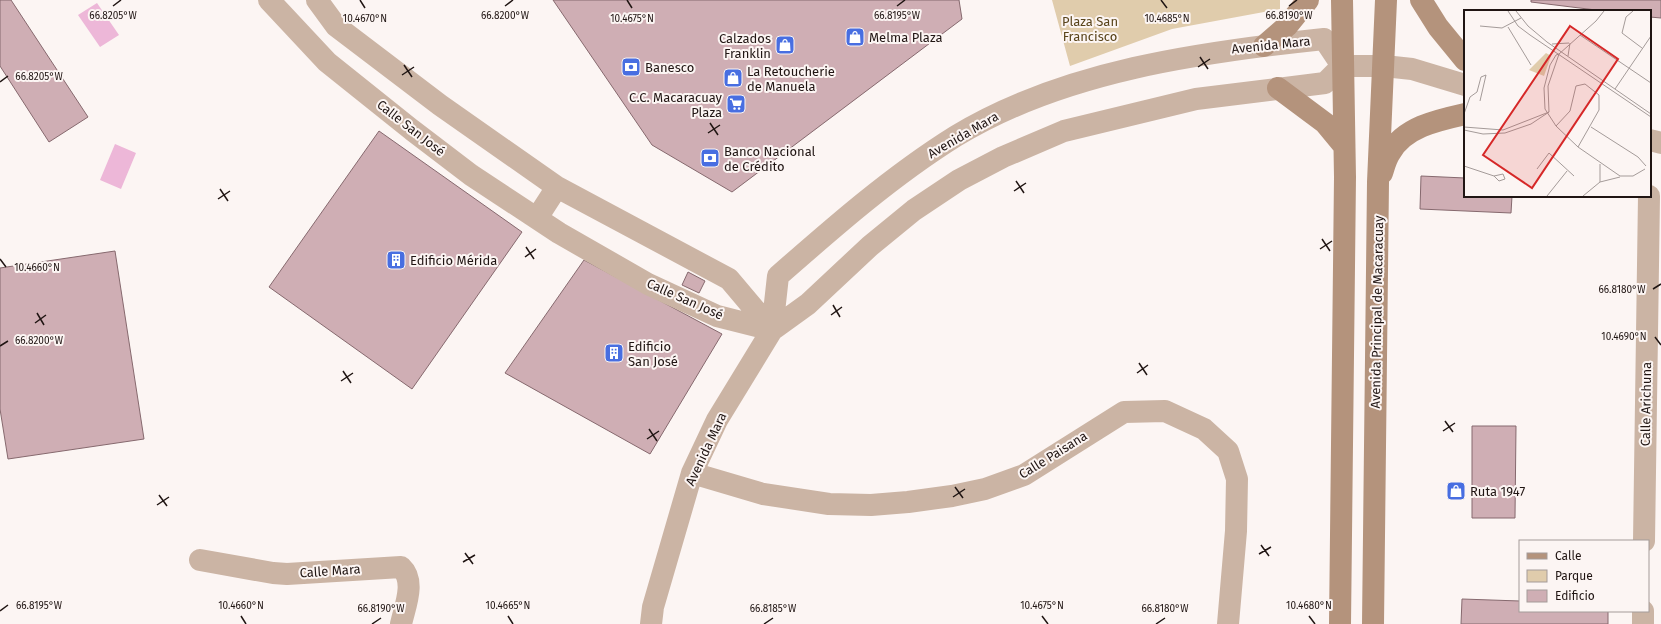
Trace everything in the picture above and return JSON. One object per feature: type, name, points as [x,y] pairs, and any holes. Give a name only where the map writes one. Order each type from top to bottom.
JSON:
[{"type":"street","name":"Calle San José","points":[[269,0],[327,62],[471,175],[559,233],[648,284],[717,316],[772,330]]},
{"type":"street","points":[[317,0],[336,26],[440,105],[557,187],[729,278],[772,330]]},
{"type":"street","points":[[1264,46],[1287,26],[1308,0]]},
{"type":"street","points":[[1340,624],[1344,146],[1342,0]]},
{"type":"street","name":"Avenida Principal de Macaracuay","points":[[1373,624],[1378,182],[1386,0]]},
{"type":"street","points":[[1421,0],[1438,26],[1464,59]]},
{"type":"street","name":"Avenida Mara","points":[[652,624],[653,607],[692,473],[717,420],[772,330],[808,304],[870,246],[914,210],[959,180],[1003,157],[1064,131],[1196,99],[1325,83],[1342,66],[1324,39],[1195,55],[1075,84],[1001,113],[958,136],[912,165],[872,195],[778,276],[772,330]]},
{"type":"street","points":[[1342,66],[1384,66],[1412,69],[1464,85]]},
{"type":"street","points":[[1278,88],[1326,123],[1344,146]]},
{"type":"street","points":[[1378,182],[1390,152],[1402,138],[1414,130],[1436,120],[1464,114]]},
{"type":"street","points":[[1651,140],[1661,143]]},
{"type":"street","points":[[537,218],[557,187]]},
{"type":"street","name":"Calle Arichuna","points":[[1644,540],[1649,197]]},
{"type":"street","name":"Calle Paisana","points":[[692,473],[763,494],[829,504],[871,505],[908,502],[952,496],[985,489],[1024,476],[1124,412],[1164,411],[1204,429],[1228,451],[1237,479],[1236,531],[1228,624]]},
{"type":"street","name":"Calle Mara","points":[[200,560],[272,573],[287,574],[401,567],[407,573],[409,583],[401,624]]},
{"type":"street","points":[[1643,612],[1643,624]]},
{"type":"green space","name":"Plaza San Francisco","points":[[1052,0],[1280,0],[1280,9],[1172,29],[1070,66]]},
{"type":"shaded area","points":[[97,3],[119,35],[100,47],[78,15]]},
{"type":"shaded area","points":[[115,144],[136,153],[121,189],[100,180]]},
{"type":"building","points":[[0,0],[11,0],[88,117],[49,142],[0,66]]},
{"type":"building","name":"C.C. Macaracuay Plaza","points":[[553,0],[959,0],[962,19],[732,192],[652,145]]},
{"type":"building","points":[[1531,0],[1661,0],[1661,18],[1651,17],[1651,10],[1596,10],[1531,2]]},
{"type":"building","name":"Edificio Mérida","points":[[379,131],[522,232],[412,389],[269,287]]},
{"type":"building","points":[[1421,176],[1464,178],[1464,197],[1512,197],[1511,213],[1420,209]]},
{"type":"building","points":[[115,251],[144,439],[8,459],[0,409],[0,268]]},
{"type":"building","name":"Edificio San José","points":[[584,260],[722,334],[650,454],[505,373]]},
{"type":"building","points":[[688,272],[705,281],[699,293],[682,285]]},
{"type":"building","points":[[1472,426],[1516,426],[1515,518],[1472,518]]},
{"type":"building","points":[[1462,599],[1519,601],[1519,612],[1608,612],[1608,624],[1461,624]]},
{"type":"place","name":"Melma Plaza","points":[[855,37]]},
{"type":"place","name":"Calzados Franklin","points":[[785,45]]},
{"type":"place","name":"Banesco","points":[[631,67]]},
{"type":"place","name":"La Retoucherie de Manuela","points":[[733,78]]},
{"type":"place","name":"C.C. Macaracuay Plaza","points":[[736,104]]},
{"type":"place","name":"Banco Nacional de Crédito","points":[[710,158]]},
{"type":"place","name":"Edificio Mérida","points":[[396,260]]},
{"type":"place","name":"Edificio San José","points":[[614,353]]},
{"type":"place","name":"Ruta 1947","points":[[1456,491]]}]
